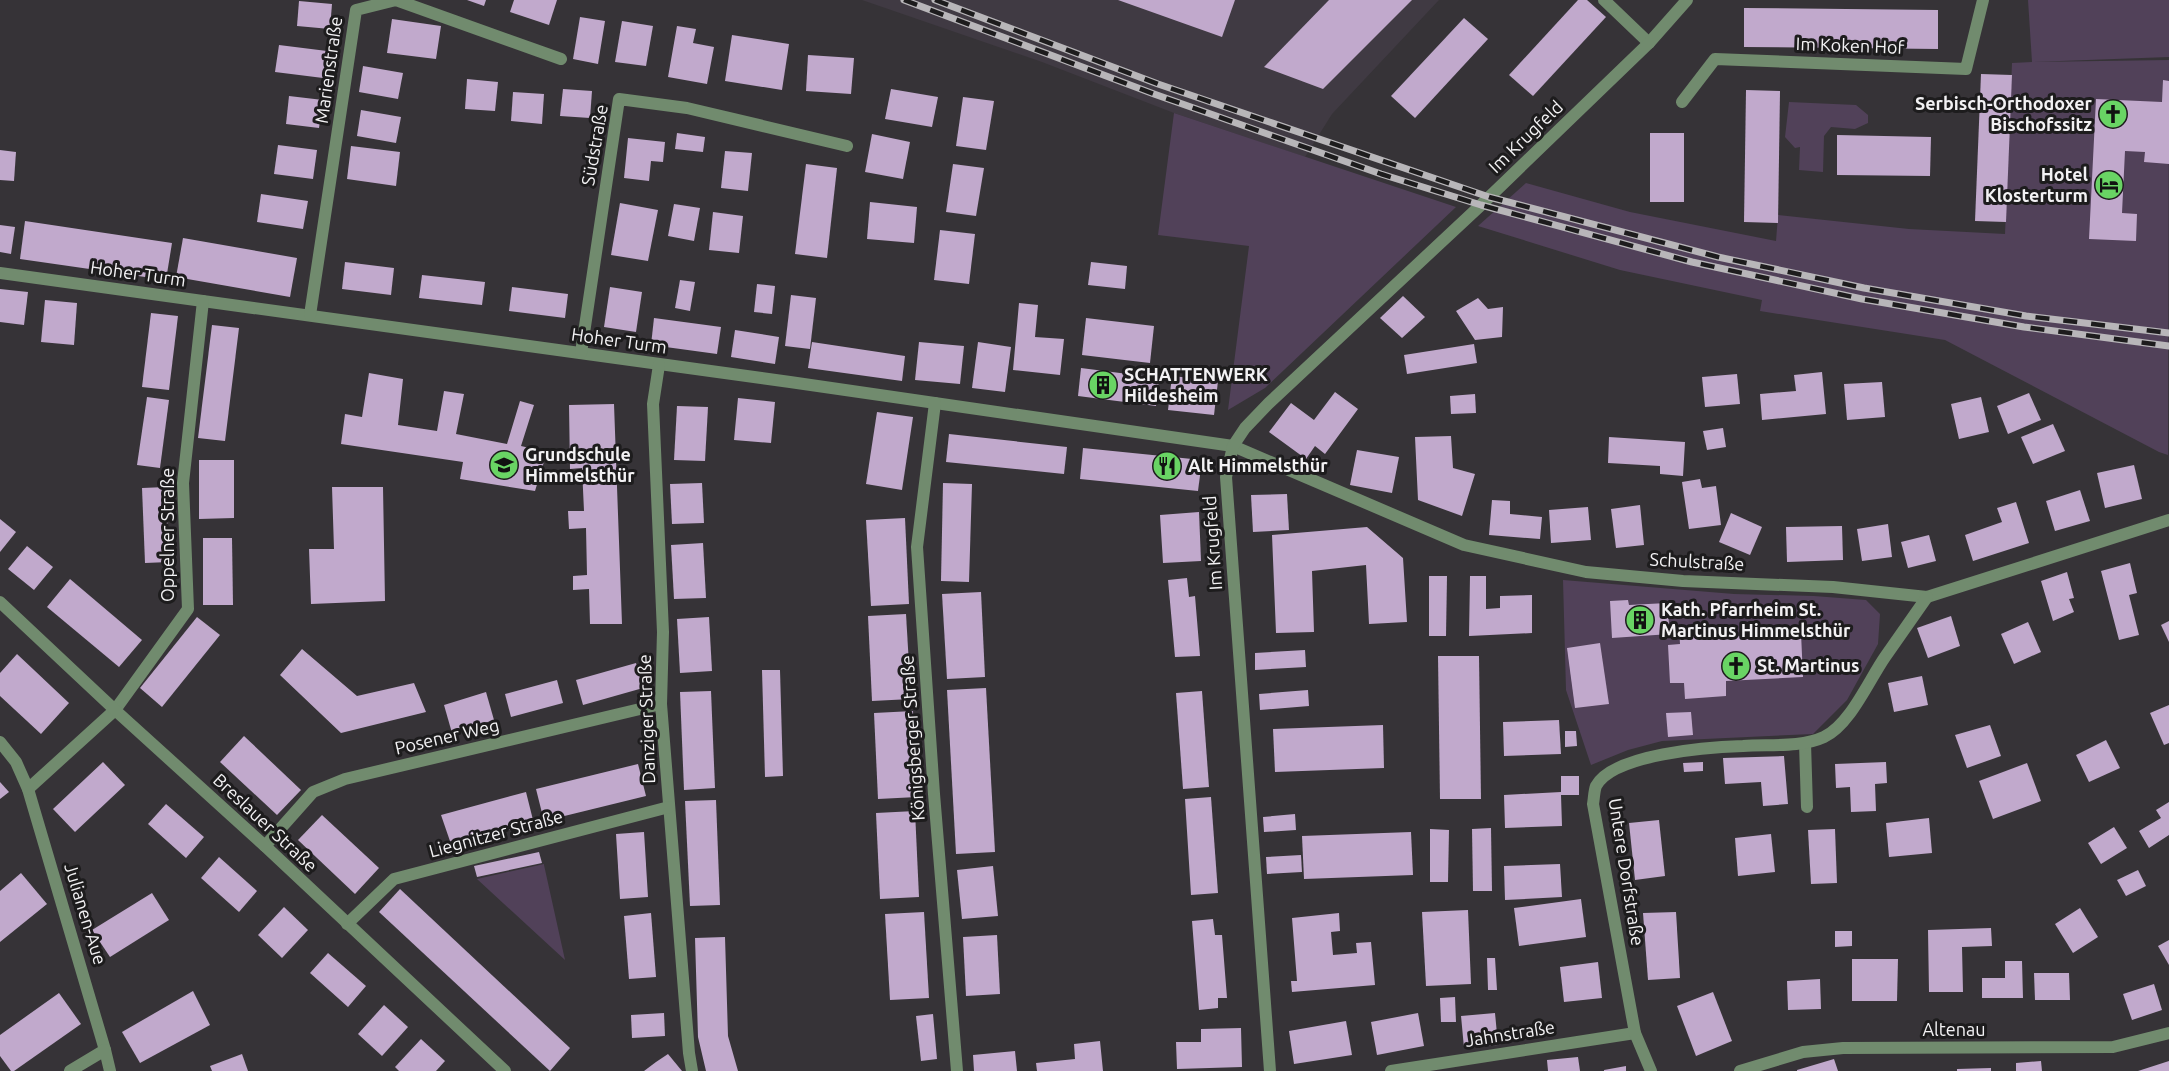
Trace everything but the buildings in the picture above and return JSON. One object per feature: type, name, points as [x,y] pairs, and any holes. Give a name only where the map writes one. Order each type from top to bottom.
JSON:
[{"type":"street","name":"Marienstraße","points":[[310,315],[356,10],[396,0],[561,59]]},
{"type":"street","points":[[1604,0],[1648,43]]},
{"type":"street","name":"Im Krugfeld","points":[[1270,1071],[1226,477],[1233,446],[1269,403],[1481,206],[1648,43],[1687,0]]},
{"type":"street","name":"Im Koken Hof","points":[[1682,102],[1716,59],[1966,69],[1983,0]]},
{"type":"street","name":"Südstraße","points":[[581,353],[619,99],[687,108],[847,146]]},
{"type":"street","name":"Hoher Turm","points":[[0,273],[1233,446]]},
{"type":"street","name":"Oppelner Straße","points":[[115,710],[188,609],[183,483],[203,301]]},
{"type":"street","name":"Danziger Straße","points":[[659,365],[653,404],[663,632],[661,704],[688,1053],[692,1071]]},
{"type":"street","name":"Königsberger Straße","points":[[935,403],[917,547],[934,794],[957,1071]]},
{"type":"street","name":"Schulstraße","points":[[1233,446],[1464,544],[1586,572],[1683,581],[1833,587],[1927,597],[2168,517]]},
{"type":"street","name":"Untere Dorfstraße","points":[[1651,1071],[1635,1033],[1593,804],[1596,786],[1608,772],[1623,765],[1666,754],[1721,747],[1805,743],[1826,736],[1844,720],[1927,597]]},
{"type":"street","name":"Breslauer Straße","points":[[0,602],[505,1071]]},
{"type":"street","name":"Posener Weg","points":[[265,846],[313,792],[345,779],[661,704]]},
{"type":"street","points":[[28,789],[115,710]]},
{"type":"street","name":"Julianen-Aue","points":[[0,742],[16,762],[28,789],[110,1071]]},
{"type":"street","points":[[1805,743],[1807,807]]},
{"type":"street","name":"Liegnitzer Straße","points":[[347,924],[394,879],[669,807]]},
{"type":"street","name":"Jahnstraße","points":[[1391,1071],[1635,1033]]},
{"type":"street","name":"Altenau","points":[[1740,1071],[1803,1052],[1843,1048],[2113,1047],[2169,1033]]},
{"type":"street","points":[[70,1071],[105,1050]]},
{"type":"shaded area","points":[[862,0],[1439,0],[1332,114],[1305,157],[1174,113],[1042,62]]},
{"type":"shaded area","points":[[2028,0],[2169,0],[2169,57],[2033,62],[2169,60],[2168,455],[1945,340],[1760,311],[1762,300],[1620,270],[1478,226],[1526,183],[1630,212],[1776,241],[1778,215],[1909,229],[2005,234],[2012,63],[2032,62]]},
{"type":"shaded area","points":[[1789,102],[1856,105],[1868,115],[1868,123],[1855,129],[1831,127],[1824,136],[1823,172],[1799,170],[1800,147],[1795,148],[1785,137]]},
{"type":"shaded area","points":[[1174,113],[1456,207],[1265,388],[1228,410],[1249,246],[1158,235]]},
{"type":"shaded area","points":[[1563,580],[1734,594],[1866,600],[1880,614],[1878,644],[1847,700],[1813,734],[1662,741],[1628,750],[1591,765],[1566,690]]},
{"type":"shaded area","points":[[544,865],[565,960],[477,879]]},
{"type":"railway","points":[[904,0],[1154,94],[1381,174],[1481,205],[1692,262],[1862,299],[2024,327],[2169,346]]},
{"type":"railway","points":[[935,0],[1158,84],[1489,197],[1718,257],[1864,288],[2026,316],[2169,333]]},
{"type":"place","name":"Serbisch-Orthodoxer Bischofssitz","points":[[2113,114]]},
{"type":"place","name":"Hotel Klosterturm","points":[[2109,185]]},
{"type":"place","name":"SCHATTENWERK Hildesheim","points":[[1103,385]]},
{"type":"place","name":"Grundschule Himmelsthür","points":[[504,465]]},
{"type":"place","name":"Alt Himmelsthür","points":[[1167,466]]},
{"type":"place","name":"Kath. Pfarrheim St. Martinus Himmelsthür","points":[[1640,620]]},
{"type":"place","name":"St. Martinus","points":[[1736,666]]}]
